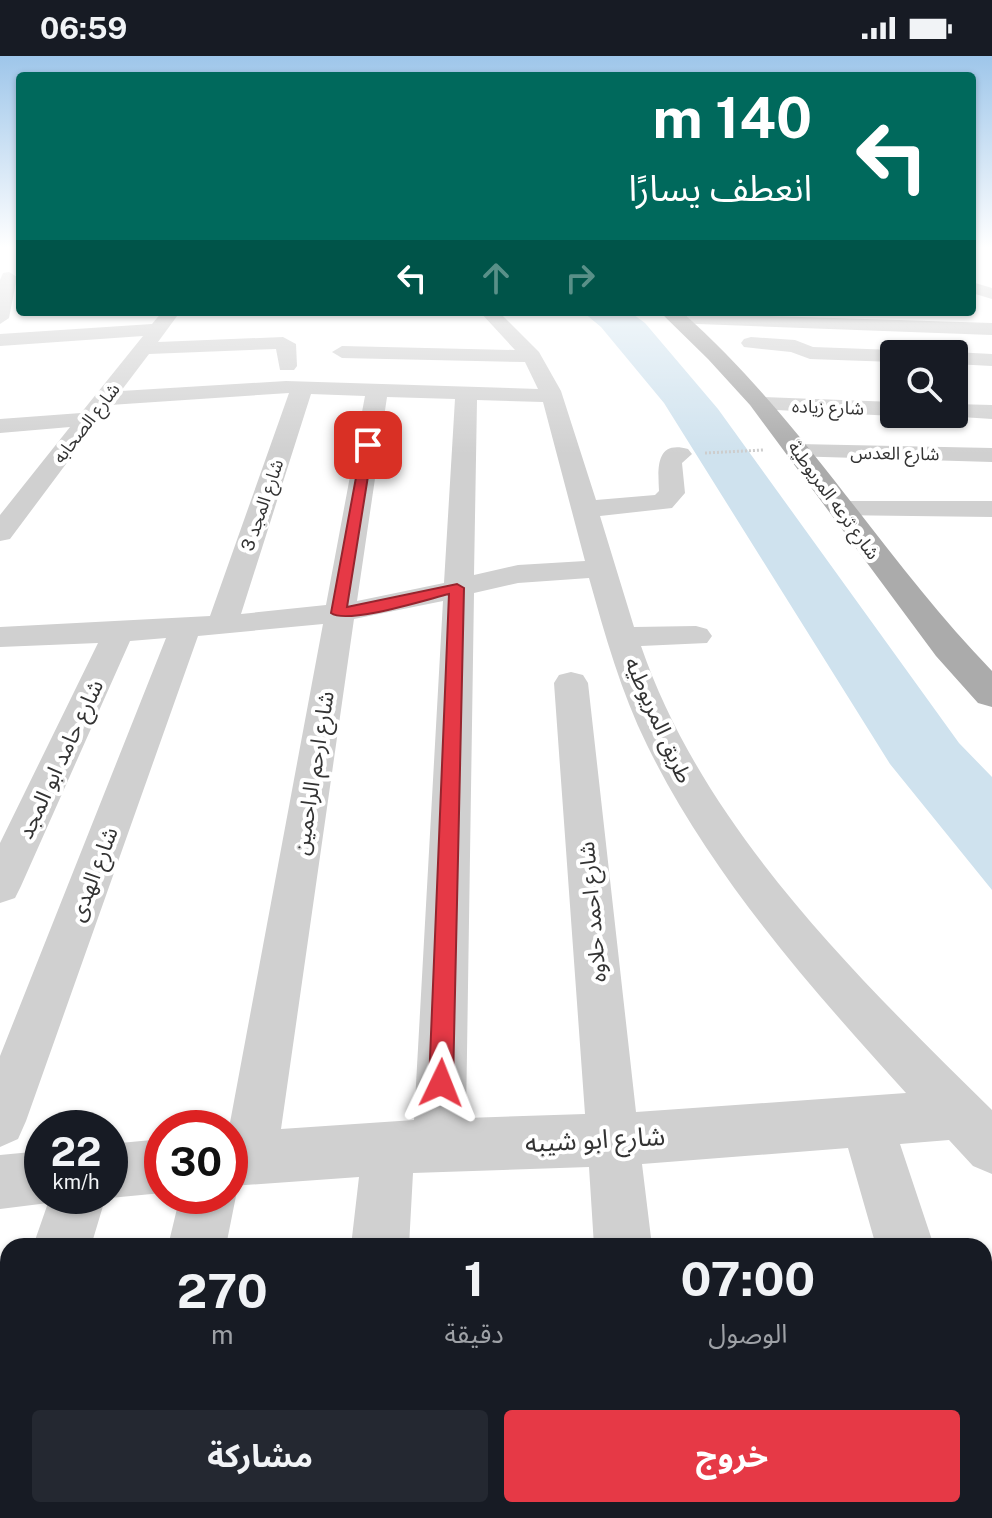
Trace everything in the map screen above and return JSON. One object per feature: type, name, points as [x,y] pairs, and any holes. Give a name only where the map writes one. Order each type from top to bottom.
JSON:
[{"type":"main road","name":"شارع ترعه المريوطية","points":[[676,317],[703,339],[763,404],[920,615],[992,694]]},
{"type":"street","points":[[56,317],[56,336]]},
{"type":"street","points":[[704,317],[992,329]]},
{"type":"street","points":[[0,340],[56,336],[121,322],[165,320]]},
{"type":"street","name":"شارع الصحابه","points":[[0,533],[165,320]]},
{"type":"street","points":[[342,352],[504,334]]},
{"type":"street","name":"طريق المريوطيه","points":[[504,334],[552,396],[636,676],[664,741],[695,799],[759,887],[856,1006],[976,1130]]},
{"type":"street","points":[[703,339],[793,345],[810,353],[880,356]]},
{"type":"street","points":[[144,348],[283,343],[286,344],[287,377]]},
{"type":"street","points":[[968,359],[992,360]]},
{"type":"street","points":[[210,371],[241,369]]},
{"type":"street","points":[[122,376],[152,374]]},
{"type":"street","points":[[104,399],[287,377],[377,389],[552,396]]},
{"type":"street","name":"شارع المجد 3","points":[[204,625],[287,377]]},
{"type":"street","name":"شارع ارحم الراحمين","points":[[248,1114],[377,389]]},
{"type":"street","points":[[383,1238],[414,1147],[457,588],[466,393]]},
{"type":"street","name":"شارع زياده","points":[[763,404],[880,408]]},
{"type":"street","points":[[968,411],[992,412]]},
{"type":"street","points":[[0,426],[89,419]]},
{"type":"street","name":"شارع العدس","points":[[798,451],[992,455]]},
{"type":"street","points":[[587,509],[663,502],[672,493],[670,460],[680,454]]},
{"type":"street","points":[[841,509],[982,509],[992,536]]},
{"type":"street","points":[[3,641],[339,613],[544,570],[603,569]]},
{"type":"street","name":"شارع الهدى","points":[[0,1121],[204,625]]},
{"type":"street","name":"شارع حامد ابو المجد","points":[[0,886],[119,631]]},
{"type":"street","points":[[624,637],[696,636]]},
{"type":"street","name":"شارع احمد حلاوه","points":[[571,683],[622,1238]]},
{"type":"street","points":[[866,1121],[903,1238]]},
{"type":"street","name":"شارع ابو شيبه","points":[[248,1157],[414,1147],[613,1140],[866,1121],[976,1130]]},
{"type":"street","points":[[0,1182],[24,1180]]},
{"type":"street","points":[[65,1238],[72,1214]]},
{"type":"street","points":[[199,1238],[204,1214]]},
{"type":"path","points":[[680,454],[753,450]]},
{"type":"water","points":[[589,317],[637,317],[645,323],[718,409],[959,743],[992,777],[992,890],[890,764],[664,403],[601,327]]},
{"type":"route","points":[[368,445],[339,613],[457,588],[441,1083]]}]
